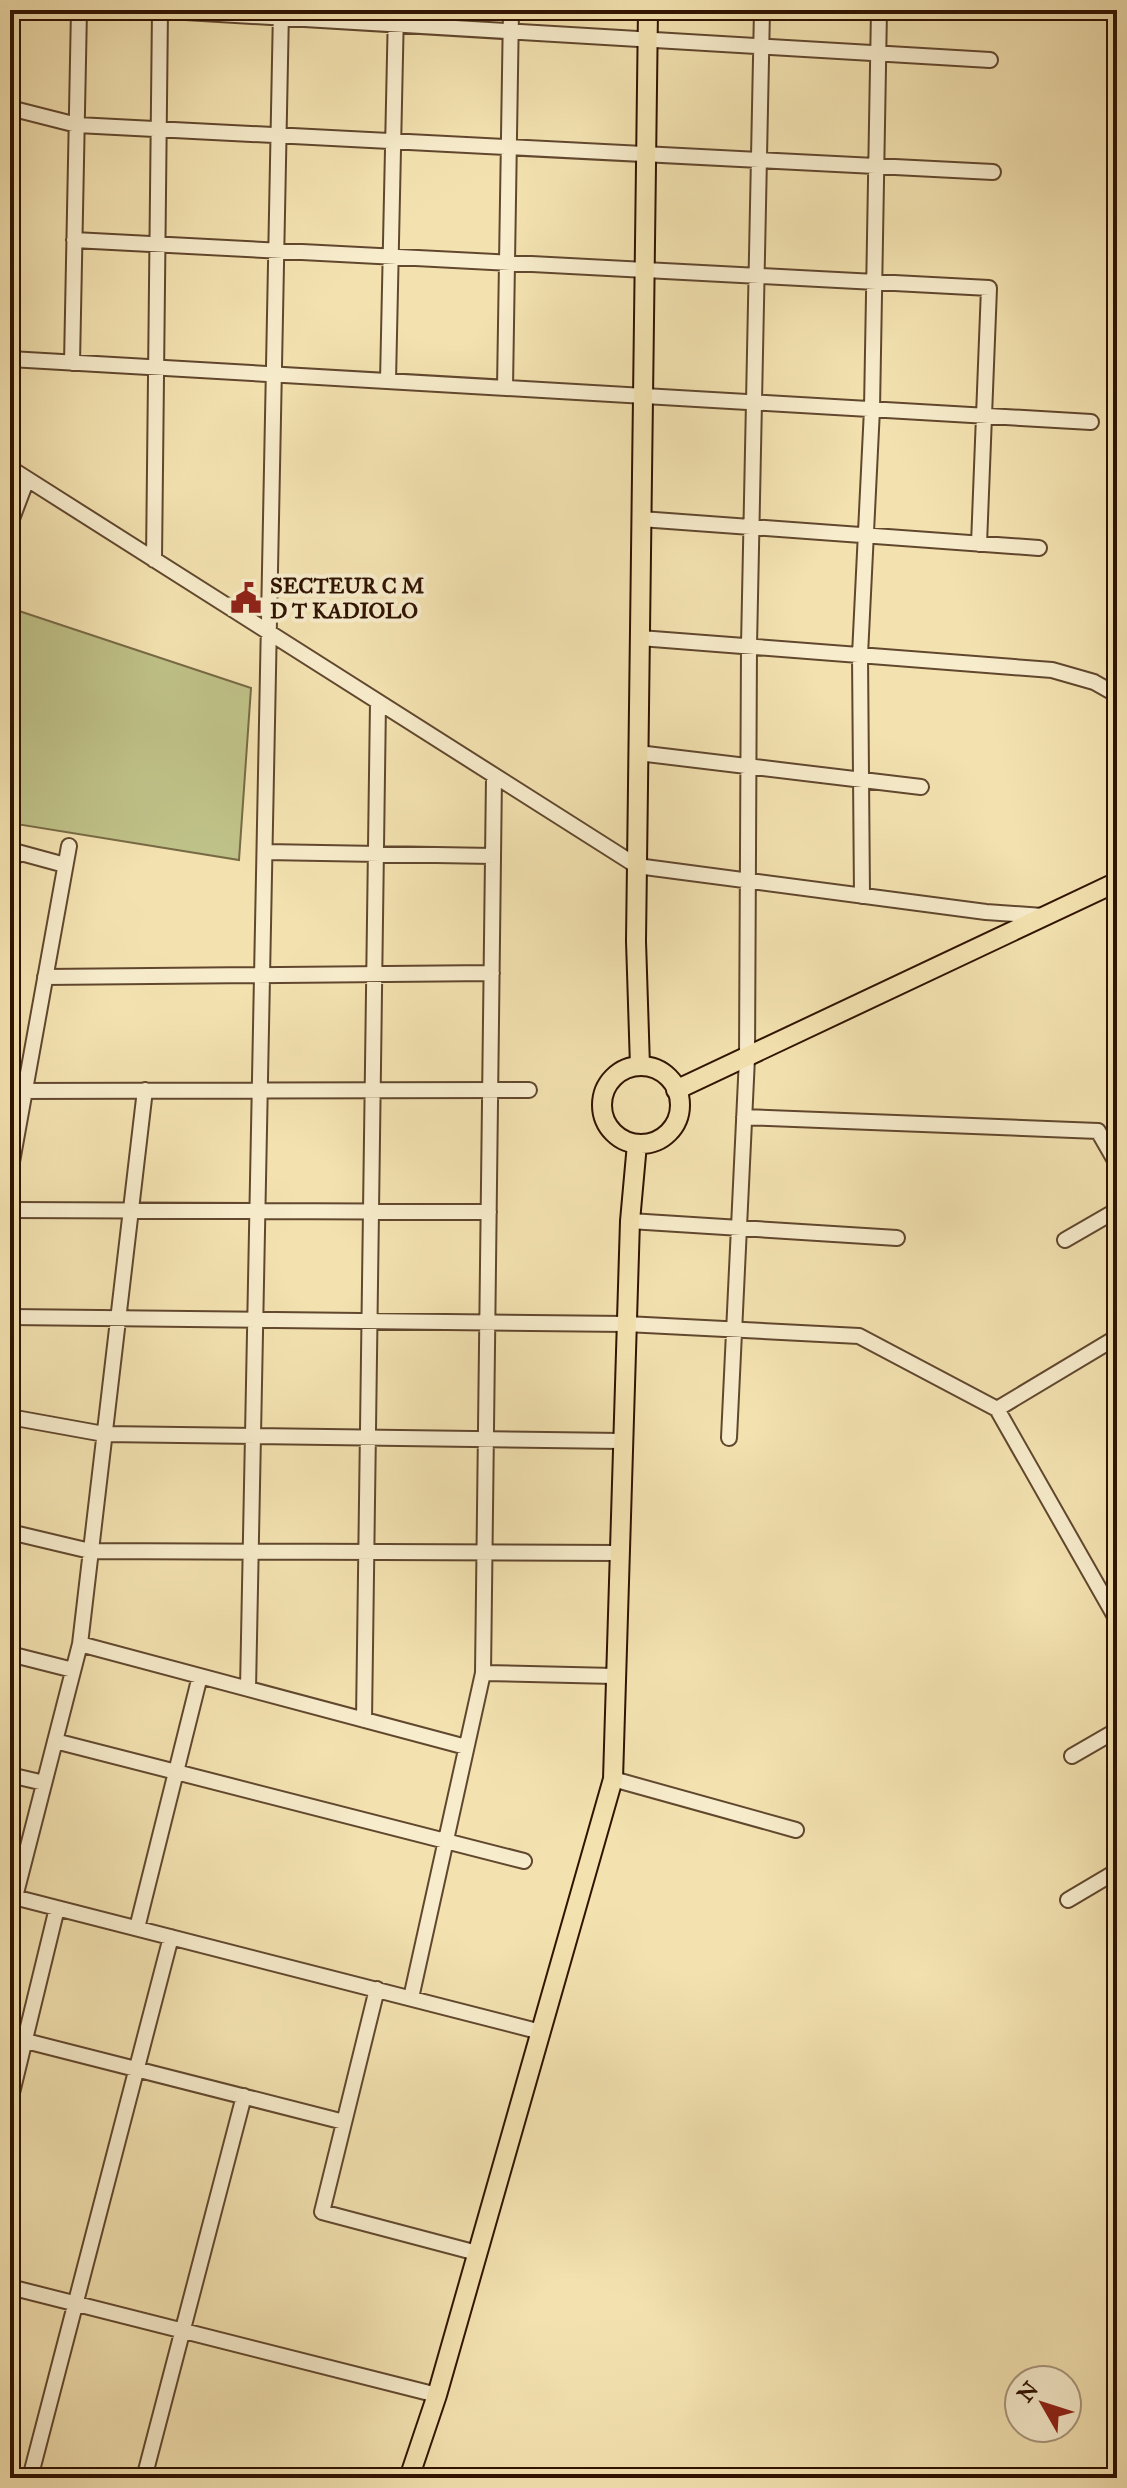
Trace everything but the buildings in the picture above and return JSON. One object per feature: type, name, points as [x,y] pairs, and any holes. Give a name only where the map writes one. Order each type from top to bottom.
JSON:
[{"type":"main road","points":[[640,1066],[637,866],[648,10]]},
{"type":"main road","points":[[676,1090],[1117,882]]},
{"type":"main road","points":[[640,1066],[662,1072],[676,1090],[680,1103],[672,1128],[650,1143],[637,1144],[617,1136],[609,1128],[602,1108],[608,1084],[617,1075],[640,1066]]},
{"type":"main road","points":[[409,2478],[437,2395],[613,1779],[626,1324],[637,1144]]},
{"type":"street","points":[[72,363],[79,10]]},
{"type":"street","points":[[152,10],[396,17],[510,31],[990,60]]},
{"type":"street","points":[[154,560],[160,10]]},
{"type":"street","points":[[505,388],[511,10]]},
{"type":"street","points":[[729,1438],[747,1058],[749,646],[762,10]]},
{"type":"street","points":[[862,896],[860,655],[872,409],[879,10]]},
{"type":"street","points":[[248,1689],[281,14]]},
{"type":"street","points":[[388,381],[396,17]]},
{"type":"street","points":[[10,108],[77,125],[993,172]]},
{"type":"street","points":[[74,240],[989,288],[979,544]]},
{"type":"street","points":[[10,359],[1091,422]]},
{"type":"street","points":[[10,468],[637,866],[862,896],[1047,916]]},
{"type":"street","points":[[10,524],[27,479]]},
{"type":"street","points":[[641,519],[1039,548]]},
{"type":"street","points":[[640,638],[1052,670],[1094,682],[1117,695]]},
{"type":"street","points":[[364,1720],[378,702]]},
{"type":"street","points":[[638,753],[921,787]]},
{"type":"street","points":[[411,1998],[483,1673],[494,776]]},
{"type":"street","points":[[10,1173],[17,1091],[45,977],[69,846]]},
{"type":"street","points":[[10,871],[13,851],[65,865]]},
{"type":"street","points":[[265,852],[493,856]]},
{"type":"street","points":[[45,977],[492,973]]},
{"type":"street","points":[[145,1090],[80,1644],[12,1896],[541,2032]]},
{"type":"street","points":[[17,1091],[529,1090]]},
{"type":"street","points":[[744,1117],[1098,1131],[1117,1164]]},
{"type":"street","points":[[10,1210],[489,1212]]},
{"type":"street","points":[[1065,1240],[1117,1210]]},
{"type":"street","points":[[630,1221],[897,1238]]},
{"type":"street","points":[[10,1317],[626,1324],[859,1336],[997,1409],[1117,1620]]},
{"type":"street","points":[[997,1409],[1117,1337]]},
{"type":"street","points":[[10,1417],[104,1434],[622,1441]]},
{"type":"street","points":[[10,1532],[90,1551],[619,1553]]},
{"type":"street","points":[[80,1644],[466,1747]]},
{"type":"street","points":[[10,1654],[73,1670]]},
{"type":"street","points":[[483,1673],[614,1676]]},
{"type":"street","points":[[137,1928],[200,1676]]},
{"type":"street","points":[[1072,1756],[1117,1730]]},
{"type":"street","points":[[55,1741],[524,1861]]},
{"type":"street","points":[[10,1775],[44,1783]]},
{"type":"street","points":[[613,1779],[796,1830]]},
{"type":"street","points":[[1068,1900],[1117,1871]]},
{"type":"street","points":[[10,2101],[17,2039],[57,1908]]},
{"type":"street","points":[[30,2478],[171,1937]]},
{"type":"street","points":[[377,1989],[322,2212],[477,2253]]},
{"type":"street","points":[[17,2039],[344,2122]]},
{"type":"street","points":[[144,2478],[244,2096]]},
{"type":"street","points":[[10,2287],[437,2395]]},
{"type":"green space","points":[[10,608],[251,688],[239,860],[10,823]]},
{"type":"place","name":"SECTEUR C M D T KADIOLO","points":[[246,598]]}]
